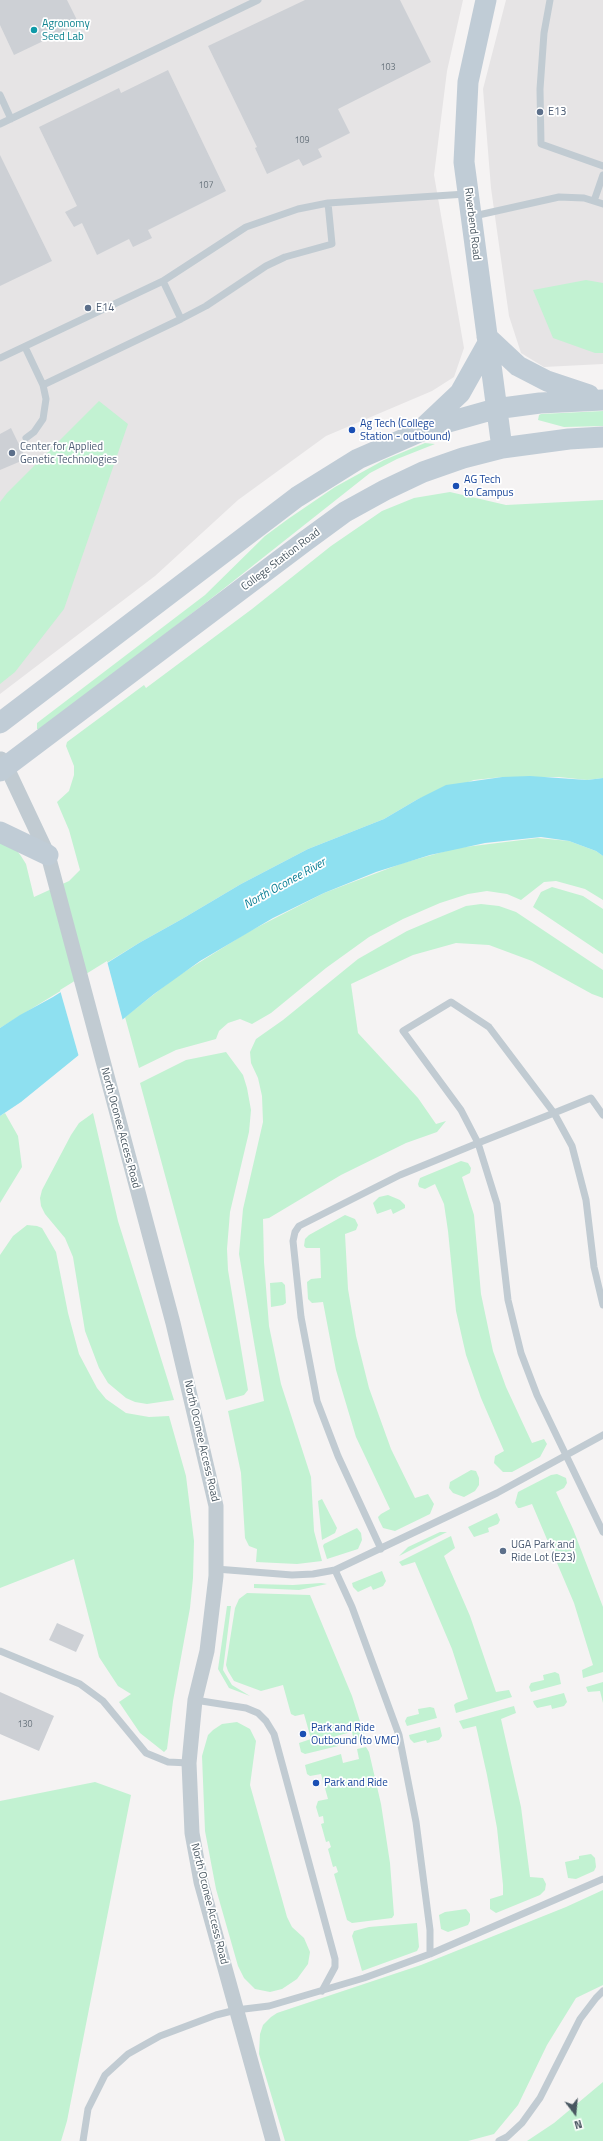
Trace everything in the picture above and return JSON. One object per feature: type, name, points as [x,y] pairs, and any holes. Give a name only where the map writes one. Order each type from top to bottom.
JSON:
[{"type":"main road","name":"Riverbend Road","points":[[486,0],[468,82],[464,162],[495,409],[502,448]]},
{"type":"main road","points":[[420,432],[460,393],[487,340],[518,366],[547,381],[603,400]]},
{"type":"main road","points":[[0,723],[297,497],[358,459],[420,432],[495,409],[547,402],[603,400]]},
{"type":"main road","name":"College Station Road","points":[[2,765],[345,512],[385,490],[423,472],[463,458],[502,448],[569,439],[603,437]]},
{"type":"main road","points":[[0,832],[48,855]]},
{"type":"street","name":"North Oconee Access Road","points":[[2,765],[48,855],[173,1323],[216,1506],[216,1570],[206,1651],[195,1700],[189,1763],[192,1833],[202,1882],[273,2141]]},
{"type":"lane","points":[[0,124],[258,0]]},
{"type":"lane","points":[[550,0],[544,33],[540,89],[541,144],[603,166]]},
{"type":"lane","points":[[0,95],[11,118]]},
{"type":"lane","points":[[594,202],[603,175]]},
{"type":"lane","points":[[0,358],[163,281],[246,227],[298,209],[328,203],[468,194]]},
{"type":"lane","points":[[472,217],[559,197],[584,198],[603,204]]},
{"type":"lane","points":[[43,385],[206,306],[266,266],[285,257],[332,244],[328,203]]},
{"type":"lane","points":[[163,281],[181,319]]},
{"type":"lane","points":[[25,347],[43,385],[46,405],[43,419],[34,432],[26,438]]},
{"type":"lane","points":[[603,1305],[594,1267],[586,1200],[572,1146],[554,1113],[489,1027],[451,1002],[403,1031],[461,1110],[478,1143],[497,1204],[508,1300],[515,1332],[537,1394],[603,1532]]},
{"type":"lane","points":[[381,1549],[338,1456],[317,1401],[301,1317],[293,1241],[294,1232],[299,1226],[400,1175],[590,1098],[603,1115]]},
{"type":"lane","points":[[216,1570],[292,1575],[313,1574],[334,1570],[497,1493],[603,1436]]},
{"type":"lane","points":[[334,1570],[354,1614],[399,1735],[416,1822],[430,1930],[430,1954]]},
{"type":"lane","points":[[0,1652],[80,1684],[103,1701],[146,1753],[168,1762],[189,1763]]},
{"type":"lane","points":[[195,1700],[246,1708],[258,1713],[266,1721],[274,1734],[335,1959],[335,1967],[322,1991]]},
{"type":"lane","points":[[83,2141],[88,2109],[105,2076],[128,2054],[160,2036],[207,2018],[236,2010],[269,2006],[322,1991],[430,1954],[603,1879]]},
{"type":"lane","points":[[499,2141],[522,2123],[540,2098],[580,2019],[603,1991]]},
{"type":"shaded area","points":[[0,0],[463,0],[447,71],[434,175],[464,348],[454,377],[432,391],[326,436],[238,500],[155,576],[0,694]]},
{"type":"shaded area","points":[[506,0],[603,0],[603,364],[544,367],[521,353],[509,316],[491,188],[483,89]]},
{"type":"green space","points":[[586,280],[603,283],[603,353],[595,353],[553,338],[533,290]]},
{"type":"green space","points":[[99,401],[128,424],[64,609],[15,672],[0,684],[0,502],[7,493]]},
{"type":"green space","points":[[603,411],[603,426],[564,427],[538,420],[539,415],[541,414]]},
{"type":"green space","points":[[425,443],[435,444],[397,459],[370,473],[107,679],[40,729],[37,729],[37,723],[205,595],[265,536],[288,519],[335,487],[384,460]]},
{"type":"green space","points":[[450,492],[506,505],[603,500],[603,778],[587,780],[559,777],[502,777],[474,780],[418,799],[384,819],[308,849],[241,884],[139,943],[0,1028],[0,843],[15,848],[21,856],[26,864],[34,897],[69,881],[80,870],[69,830],[57,802],[69,791],[74,775],[74,766],[66,746],[67,742],[144,685],[146,688],[252,609],[331,546],[382,511],[414,498]]},
{"type":"green space","points":[[538,838],[569,841],[596,851],[603,856],[603,900],[585,889],[556,881],[544,882],[521,900],[507,894],[487,891],[468,894],[440,903],[403,919],[369,937],[326,968],[271,1013],[252,1024],[240,1019],[228,1023],[219,1031],[216,1039],[176,1050],[139,1068],[125,1017],[176,977],[248,932],[324,893],[403,863],[457,848]]},
{"type":"green space","points":[[552,887],[583,896],[603,909],[603,954],[533,907],[541,892]]},
{"type":"green space","points":[[481,904],[499,906],[516,912],[603,970],[603,998],[592,994],[532,961],[489,945],[456,943],[413,955],[351,984],[358,1033],[418,1098],[436,1124],[446,1121],[437,1132],[406,1143],[341,1175],[269,1218],[263,1219],[264,1262],[269,1326],[281,1384],[311,1477],[314,1531],[322,1561],[297,1564],[256,1562],[257,1549],[249,1546],[245,1538],[241,1473],[228,1411],[264,1401],[239,1254],[243,1209],[263,1122],[262,1096],[258,1078],[251,1063],[250,1052],[256,1039],[283,1020],[358,959],[407,931],[466,906]]},
{"type":"green space","points":[[226,1052],[243,1075],[251,1110],[249,1132],[230,1212],[227,1249],[228,1270],[248,1390],[244,1395],[226,1400],[140,1083],[186,1060]]},
{"type":"green space","points":[[5,1113],[18,1136],[22,1167],[0,1203],[0,1116]]},
{"type":"green space","points":[[93,1113],[118,1221],[174,1400],[147,1404],[135,1402],[126,1398],[108,1383],[99,1368],[85,1331],[73,1257],[65,1238],[45,1214],[41,1206],[40,1198],[42,1190],[71,1135],[79,1123]]},
{"type":"green space","points":[[461,1161],[468,1163],[471,1168],[470,1173],[462,1177],[474,1215],[481,1294],[493,1351],[506,1387],[532,1443],[544,1439],[547,1444],[540,1457],[512,1472],[503,1472],[494,1463],[495,1456],[504,1451],[481,1398],[466,1355],[456,1311],[444,1204],[435,1184],[425,1189],[419,1187],[418,1184],[420,1178]]},
{"type":"green space","points":[[388,1195],[400,1200],[405,1205],[405,1208],[393,1214],[391,1209],[377,1214],[373,1203],[379,1197]]},
{"type":"green space","points":[[345,1215],[355,1219],[358,1225],[356,1230],[345,1234],[348,1289],[356,1336],[369,1388],[391,1449],[415,1498],[428,1494],[434,1504],[430,1514],[395,1531],[383,1528],[378,1517],[390,1509],[356,1437],[336,1370],[323,1302],[312,1303],[308,1299],[307,1282],[311,1279],[321,1278],[320,1248],[306,1248],[304,1246],[305,1239],[309,1235]]},
{"type":"green space","points":[[27,1225],[42,1228],[56,1252],[68,1313],[79,1354],[97,1388],[106,1399],[126,1413],[149,1417],[169,1416],[186,1476],[194,1541],[193,1578],[190,1608],[173,1701],[167,1749],[164,1752],[140,1733],[119,1702],[131,1694],[118,1686],[99,1657],[74,1559],[0,1588],[0,1255],[13,1236]]},
{"type":"green space","points":[[282,1282],[285,1285],[286,1303],[271,1307],[270,1283]]},
{"type":"green space","points":[[471,1470],[476,1471],[479,1478],[479,1485],[475,1491],[464,1497],[453,1493],[449,1488],[450,1482]]},
{"type":"green space","points":[[557,1474],[566,1478],[567,1483],[564,1488],[556,1492],[573,1529],[603,1607],[603,1672],[583,1678],[582,1670],[593,1665],[574,1603],[532,1504],[518,1508],[515,1503],[518,1492],[551,1475]]},
{"type":"green space","points":[[322,1499],[337,1528],[335,1533],[322,1540],[318,1501]]},
{"type":"green space","points":[[497,1513],[500,1520],[498,1524],[488,1528],[489,1532],[474,1537],[468,1527]]},
{"type":"green space","points":[[357,1528],[361,1533],[362,1540],[358,1549],[327,1559],[323,1546],[324,1544]]},
{"type":"green space","points":[[440,1532],[447,1532],[399,1556],[408,1547]]},
{"type":"green space","points":[[451,1536],[455,1548],[444,1556],[470,1616],[496,1692],[509,1690],[512,1697],[456,1713],[454,1705],[468,1699],[452,1649],[415,1562],[402,1566],[399,1562]]},
{"type":"green space","points":[[382,1571],[386,1581],[383,1586],[373,1590],[371,1586],[358,1592],[353,1587],[352,1583]]},
{"type":"green space","points":[[254,1584],[293,1585],[327,1584],[299,1590],[254,1588]]},
{"type":"green space","points":[[247,1593],[310,1595],[352,1696],[364,1734],[361,1739],[354,1741],[352,1732],[336,1736],[338,1746],[305,1754],[301,1752],[299,1743],[311,1739],[304,1714],[295,1716],[291,1714],[283,1685],[261,1691],[234,1681],[226,1665],[235,1608],[239,1599]]},
{"type":"green space","points":[[227,1606],[231,1606],[223,1670],[232,1685],[250,1696],[229,1688],[218,1669]]},
{"type":"green space","points":[[555,1672],[559,1674],[561,1684],[531,1692],[529,1687],[531,1683],[544,1680],[543,1675]]},
{"type":"green space","points":[[603,1682],[603,1703],[600,1691],[588,1692],[586,1687]]},
{"type":"green space","points":[[564,1693],[567,1702],[564,1706],[552,1709],[551,1705],[537,1708],[533,1701]]},
{"type":"green space","points":[[514,1706],[516,1713],[501,1719],[521,1807],[530,1877],[543,1878],[546,1884],[545,1890],[540,1895],[496,1913],[490,1909],[490,1899],[503,1895],[503,1885],[497,1828],[487,1775],[476,1726],[463,1729],[459,1721]]},
{"type":"green space","points":[[430,1707],[434,1708],[437,1718],[407,1726],[405,1721],[407,1717],[419,1714],[418,1709]]},
{"type":"green space","points":[[237,1722],[250,1729],[256,1741],[250,1785],[287,1917],[292,1927],[304,1938],[310,1952],[308,1964],[297,1979],[282,1989],[270,1992],[255,1989],[244,1978],[238,1966],[216,1889],[205,1831],[202,1756],[208,1735],[222,1724]]},
{"type":"green space","points":[[440,1727],[442,1736],[439,1740],[427,1743],[426,1740],[414,1743],[410,1739],[409,1735]]},
{"type":"green space","points":[[366,1747],[369,1752],[381,1804],[390,1863],[394,1915],[392,1918],[352,1923],[347,1920],[334,1874],[338,1872],[336,1866],[333,1867],[328,1849],[331,1847],[329,1841],[326,1842],[321,1824],[324,1823],[323,1816],[319,1817],[316,1807],[318,1801],[328,1799],[321,1774],[310,1776],[307,1774],[305,1765],[341,1754],[343,1763],[359,1759],[357,1749]]},
{"type":"green space","points":[[95,1782],[131,1795],[67,2121],[61,2141],[0,2141],[0,1801]]},
{"type":"green space","points":[[591,1854],[595,1858],[596,1867],[594,1871],[576,1879],[568,1878],[565,1862],[579,1859],[579,1856]]},
{"type":"green space","points":[[603,1890],[603,1985],[576,1998],[547,2045],[518,2105],[494,2134],[468,2141],[285,2141],[259,2054],[260,2034],[263,2025],[271,2017],[277,2013],[421,1965],[566,1907]]},
{"type":"green space","points":[[466,1909],[470,1914],[470,1921],[468,1925],[448,1932],[441,1929],[439,1915],[445,1912]]},
{"type":"green space","points":[[417,1923],[419,1947],[417,1951],[362,1971],[352,1936],[354,1931],[369,1927]]},
{"type":"green space","points":[[603,2082],[603,2141],[527,2141],[554,2123]]},
{"type":"water","name":"North Oconee River","points":[[530,776],[587,780],[603,778],[603,856],[596,851],[569,841],[541,837],[485,843],[430,855],[376,872],[324,893],[273,918],[200,961],[154,994],[21,1102],[0,1116],[0,1028],[20,1015],[53,997],[139,943],[241,884],[308,849],[384,819],[446,785],[502,777]]},
{"type":"pier","points":[[107,961],[123,1021],[79,1057],[60,990]]},
{"type":"building","name":"Agronomy Seed Lab","points":[[0,0],[67,0],[79,24],[14,55],[0,25]]},
{"type":"building","points":[[305,0],[400,0],[431,62],[338,109],[350,133],[318,149],[322,157],[303,166],[299,159],[267,174],[255,148],[257,147],[208,46]]},
{"type":"building","points":[[168,70],[226,191],[148,230],[152,238],[133,247],[129,239],[97,255],[82,223],[74,227],[65,212],[77,206],[39,127],[119,88],[121,93]]},
{"type":"building","points":[[0,155],[52,261],[0,286]]},
{"type":"building","name":"Center for Applied Genetic Technologies","points":[[11,428],[26,459],[0,470],[0,434]]},
{"type":"building","points":[[57,1623],[84,1635],[76,1652],[49,1640]]},
{"type":"building","points":[[0,1692],[54,1716],[39,1751],[0,1734]]},
{"type":"place","name":"Agronomy Seed Lab","points":[[34,30]]},
{"type":"place","name":"E13","points":[[540,112]]},
{"type":"place","name":"E14","points":[[88,308]]},
{"type":"place","name":"Ag Tech (College Station - outbound)","points":[[352,430]]},
{"type":"place","name":"Center for Applied Genetic Technologies","points":[[12,453]]},
{"type":"place","name":"AG Tech to Campus","points":[[456,486]]},
{"type":"place","name":"UGA Park and Ride Lot (E23)","points":[[503,1551]]},
{"type":"place","name":"Park and Ride Outbound (to VMC)","points":[[303,1734]]},
{"type":"place","name":"Park and Ride","points":[[316,1783]]}]
